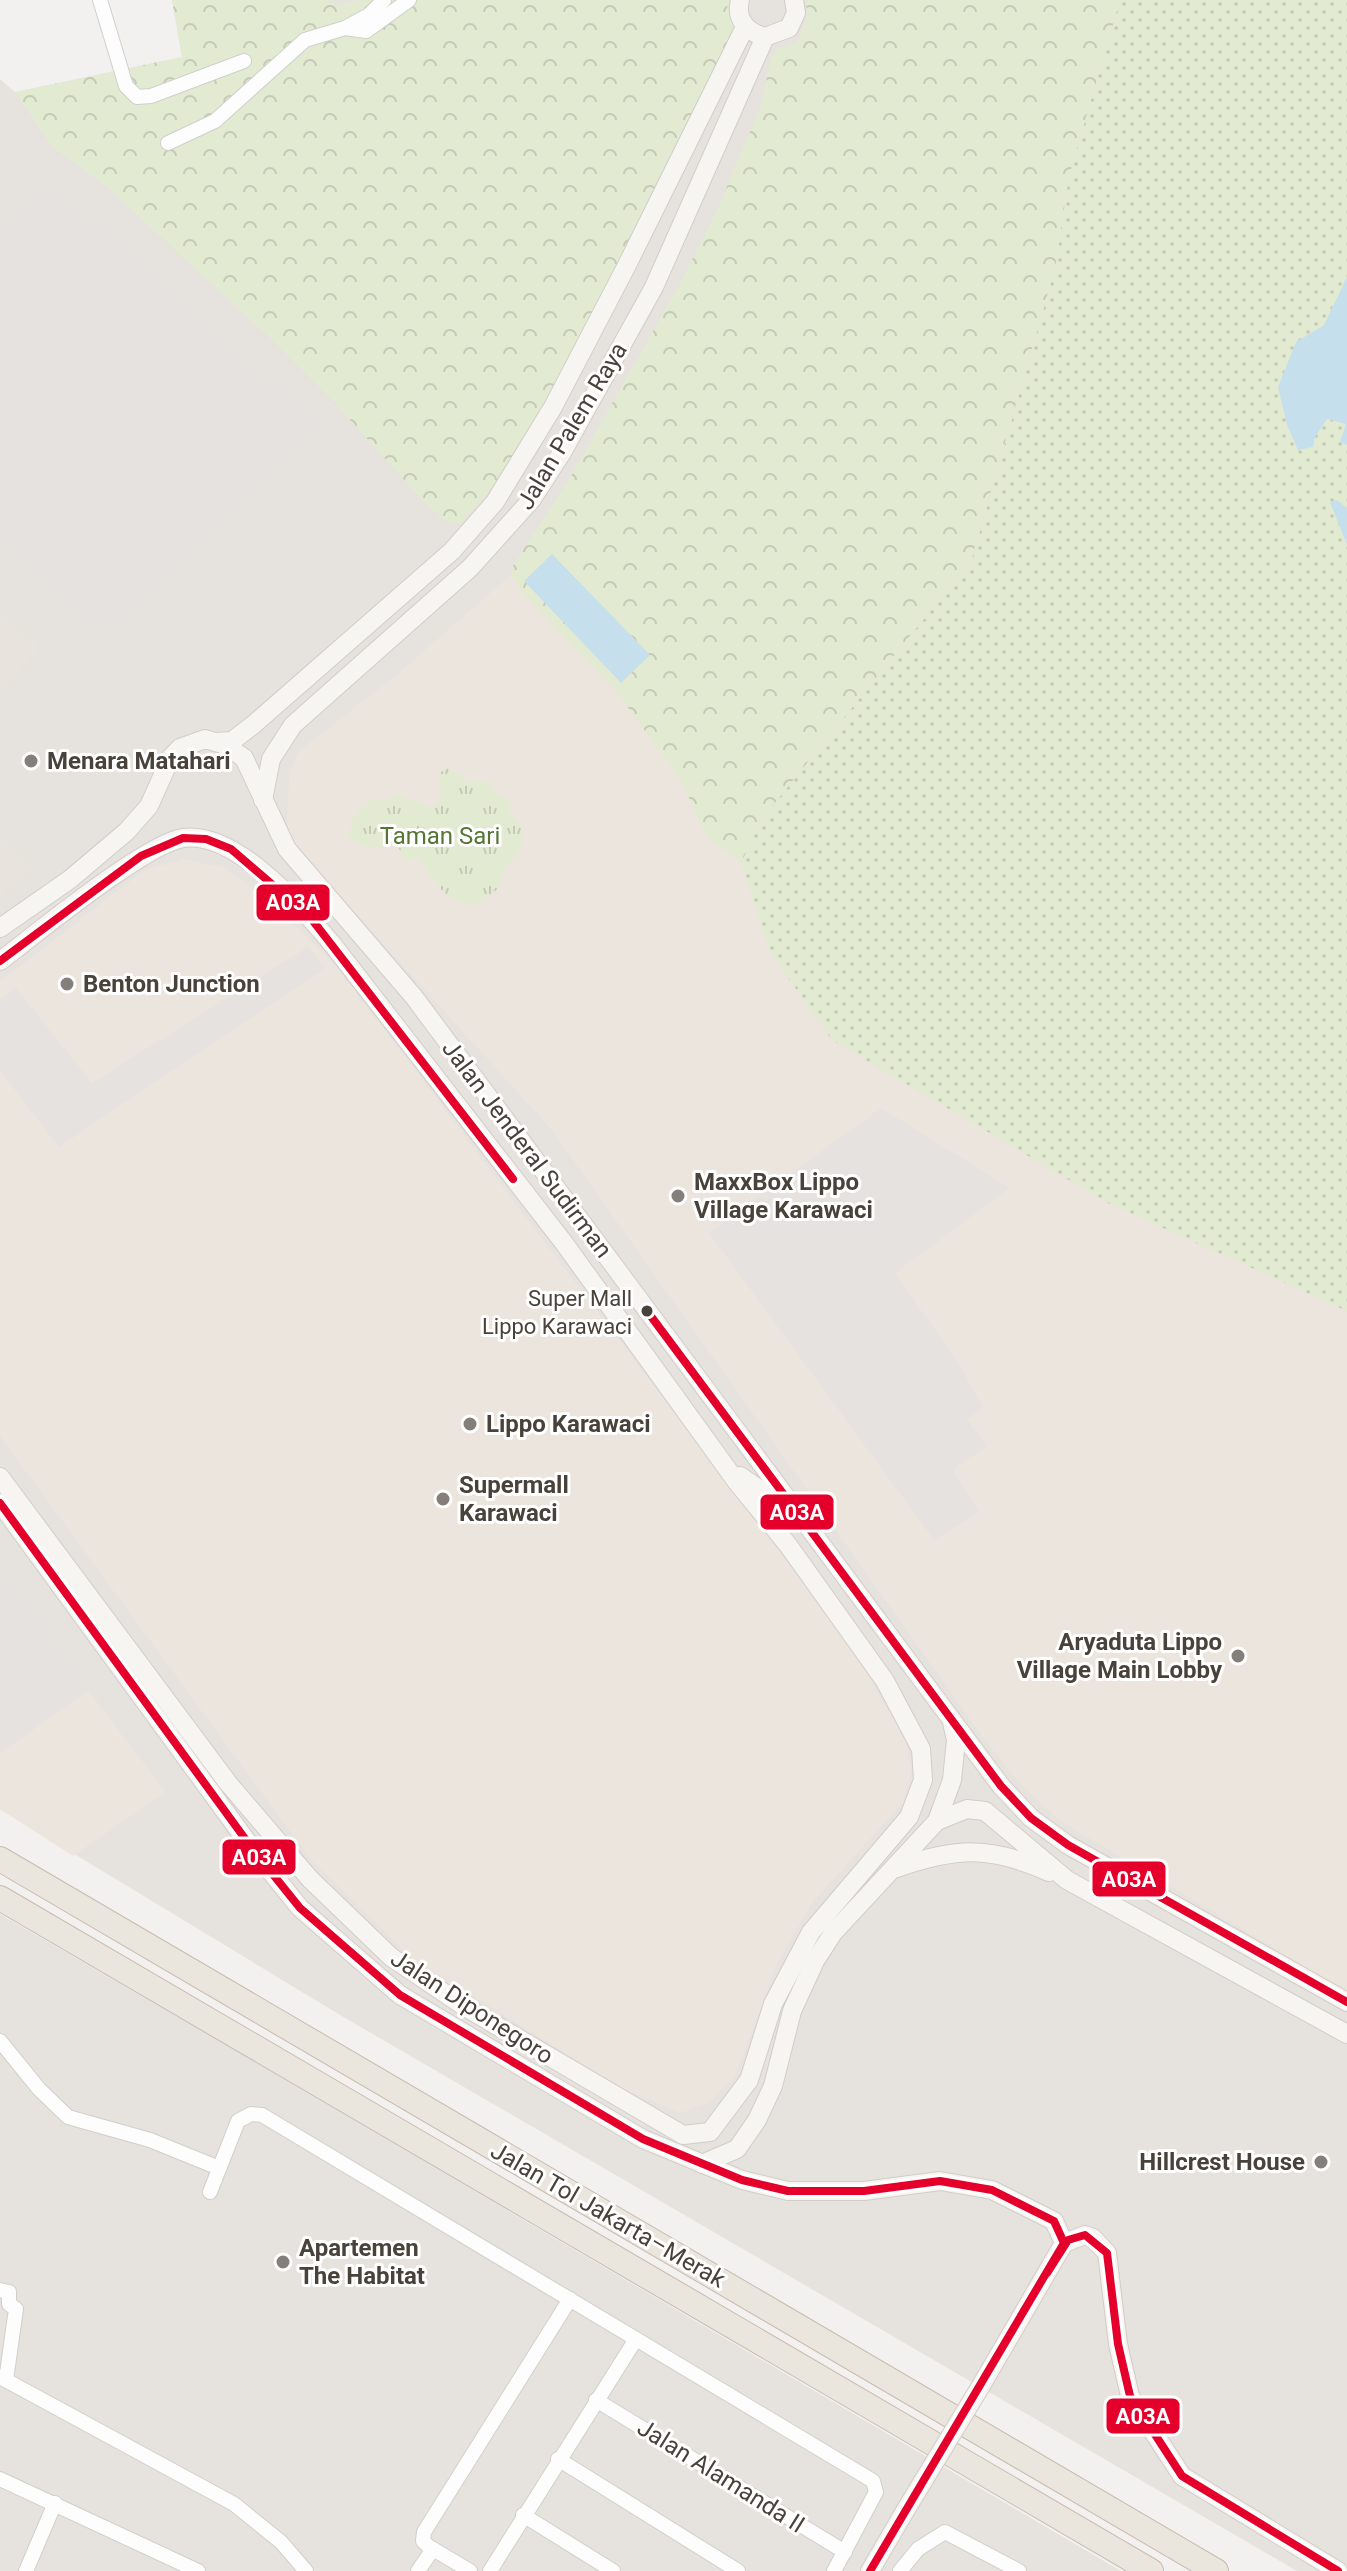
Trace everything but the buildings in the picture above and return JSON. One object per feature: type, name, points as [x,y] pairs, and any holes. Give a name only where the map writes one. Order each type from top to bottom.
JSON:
[{"type":"highway","name":"Jalan Tol Jakarta–Merak","points":[[0,1859],[1216,2571]]},
{"type":"highway","name":"Jalan Tol Jakarta–Merak","points":[[0,1898],[1151,2571]]},
{"type":"street","points":[[100,0],[126,86],[137,97],[151,96],[244,61]]},
{"type":"street","points":[[168,143],[215,121],[305,40],[345,28],[369,15],[384,0]]},
{"type":"street","points":[[345,28],[366,31],[409,0]]},
{"type":"street","points":[[735,2],[745,27],[765,37],[782,34],[789,28],[796,13],[794,0]]},
{"type":"street","name":"Jalan Palem Raya","points":[[0,928],[79,872],[138,820],[160,786],[171,757],[180,748],[196,740],[232,741],[452,551],[495,502],[553,407],[745,27]]},
{"type":"street","name":"Jalan Palem Raya","points":[[263,803],[271,759],[293,725],[470,568],[532,499],[563,451],[654,287],[765,37]]},
{"type":"street","points":[[274,707],[279,719],[293,725]]},
{"type":"street","points":[[216,742],[244,758],[263,803]]},
{"type":"street","name":"Jalan Jenderal Sudirman","points":[[263,803],[287,849],[414,997],[1001,1786],[1031,1818],[1068,1845],[1347,2002]]},
{"type":"street","name":"Jalan Jenderal Sudirman","points":[[5,957],[141,856],[183,838],[206,839],[231,849],[310,917],[564,1243],[872,1661],[921,1749],[923,1780],[919,1798],[889,1843]]},
{"type":"street","points":[[5,957],[42,897]]},
{"type":"street","points":[[348,923],[374,998]]},
{"type":"street","points":[[557,1188],[564,1243]]},
{"type":"street","points":[[725,1465],[800,1517]]},
{"type":"street","name":"Jalan Diponegoro","points":[[0,1477],[8,1500],[227,1816],[300,1908],[400,1995],[643,2139],[702,2164],[788,2191],[864,2191],[940,2181],[992,2190],[1085,2235]]},
{"type":"street","points":[[0,1485],[8,1500]]},
{"type":"street","name":"Jalan Diponegoro","points":[[8,1500],[221,1774],[310,1879],[391,1957],[465,2007],[683,2135],[710,2132],[727,2113],[749,2080],[773,2004],[811,1932],[841,1893],[889,1843]]},
{"type":"street","points":[[937,1821],[952,1780],[956,1740],[951,1719]]},
{"type":"street","points":[[221,1774],[227,1816]]},
{"type":"street","points":[[978,1808],[986,1792],[1001,1786]]},
{"type":"street","points":[[702,2164],[737,2149],[757,2120],[773,2086],[792,2011],[815,1961],[833,1933],[937,1821],[952,1813],[978,1808],[1009,1829],[1067,1880]]},
{"type":"street","points":[[890,1870],[931,1856],[977,1850],[1014,1856],[1067,1880],[1347,2034]]},
{"type":"street","points":[[0,2041],[39,2089],[68,2117],[150,2140],[219,2168]]},
{"type":"street","points":[[210,2192],[238,2121],[251,2114],[262,2115],[873,2481],[876,2492],[834,2571]]},
{"type":"street","points":[[1054,2221],[1064,2243]]},
{"type":"street","points":[[870,2571],[1064,2243],[1085,2235],[1093,2238],[1107,2253],[1118,2344],[1130,2396],[1182,2476],[1338,2571]]},
{"type":"street","points":[[0,2290],[9,2292],[9,2304],[16,2309],[3,2378],[234,2504],[281,2542],[306,2571]]},
{"type":"street","points":[[470,2571],[423,2541],[424,2532],[570,2299]]},
{"type":"street","points":[[490,2571],[636,2339]]},
{"type":"street","name":"Jalan Alamanda II","points":[[596,2400],[845,2552]]},
{"type":"street","points":[[558,2459],[738,2571]]},
{"type":"street","points":[[0,2479],[194,2570]]},
{"type":"street","points":[[26,2571],[55,2503]]},
{"type":"street","points":[[523,2515],[613,2571]]},
{"type":"street","points":[[900,2571],[918,2549],[945,2532],[1019,2571]]},
{"type":"street","points":[[418,2571],[433,2549]]},
{"type":"shaded area","points":[[172,0],[1347,0],[1347,2571],[1297,2571],[340,2015],[0,1809],[0,79],[15,92],[182,57]]},
{"type":"shaded area","points":[[48,183],[315,425],[103,631],[0,536],[0,226]]},
{"type":"shaded area","points":[[511,575],[525,596],[614,688],[682,782],[707,838],[741,863],[770,952],[832,1040],[1108,1203],[1347,1311],[1347,1991],[1062,1822],[1022,1786],[981,1735],[551,1129],[291,842],[286,827],[290,771],[299,751],[400,672]]},
{"type":"shaded area","points":[[0,611],[41,649],[0,692]]},
{"type":"shaded area","points":[[0,836],[34,867],[0,898]]},
{"type":"shaded area","points":[[183,859],[225,868],[273,904],[336,966],[851,1647],[906,1741],[911,1772],[903,1803],[813,1901],[777,1964],[735,2076],[708,2103],[680,2113],[622,2088],[413,1959],[311,1860],[0,1436],[0,982],[143,871]]},
{"type":"shaded area","points":[[308,947],[325,968],[59,1147],[0,1071],[0,1000],[16,988],[92,1083]]},
{"type":"shaded area","points":[[881,1108],[1010,1188],[895,1273],[957,1361],[983,1407],[967,1420],[987,1446],[953,1470],[979,1512],[934,1540],[709,1233]]},
{"type":"shaded area","points":[[0,1570],[88,1690],[9,1746],[0,1734]]},
{"type":"shaded area","points":[[88,1690],[166,1792],[73,1856],[0,1809],[0,1753]]},
{"type":"shaded area","points":[[0,1914],[233,2049],[1121,2571],[0,2571]]},
{"type":"green space","points":[[172,0],[332,0],[335,5],[361,0],[730,0],[727,7],[736,25],[733,40],[619,268],[526,438],[495,483],[459,524],[450,524],[423,501],[335,403],[268,336],[106,186],[51,146],[15,92],[182,57]]},
{"type":"green space","points":[[805,0],[1120,0],[1069,176],[1055,268],[971,560],[761,820],[741,863],[707,838],[682,782],[614,688],[525,596],[511,575],[514,564],[567,483],[682,280],[718,208],[761,105],[771,58],[777,49],[797,43],[808,15]]},
{"type":"green space","points":[[1120,0],[1347,0],[1347,1311],[1108,1203],[832,1040],[770,952],[741,863],[761,820],[972,560],[1055,268],[1069,176]]},
{"type":"green space","name":"Taman Sari","points":[[446,768],[460,774],[464,782],[491,782],[495,792],[509,800],[511,808],[507,810],[521,825],[523,844],[515,859],[506,865],[498,889],[474,905],[447,895],[417,857],[406,861],[397,845],[378,848],[364,846],[347,834],[356,813],[373,798],[385,801],[399,793],[411,802],[415,799],[422,805],[437,806],[441,788],[439,774]]},
{"type":"water","points":[[1347,277],[1347,445],[1340,442],[1346,424],[1327,419],[1315,437],[1313,447],[1298,450],[1287,425],[1278,387],[1296,342],[1324,325]]},
{"type":"water","points":[[1337,500],[1347,508],[1347,545],[1330,502]]},
{"type":"water","points":[[552,554],[650,655],[621,683],[524,581]]},
{"type":"transit line","name":"A03A","points":[[0,961],[141,856],[183,838],[206,839],[231,849],[310,917],[513,1179]]},
{"type":"transit line","name":"A03A","points":[[647,1311],[1001,1786],[1031,1818],[1068,1845],[1347,2002]]},
{"type":"transit line","name":"A03A","points":[[0,1503],[254,1851],[300,1908],[400,1995],[643,2139],[742,2180],[788,2191],[864,2191],[940,2181],[992,2190],[1054,2221],[1064,2243],[870,2571]]},
{"type":"transit line","name":"A03A","points":[[1047,2273],[1068,2240],[1085,2235],[1107,2253],[1118,2344],[1130,2396],[1182,2476],[1338,2571]]},
{"type":"place","name":"Menara Matahari","points":[[31,761]]},
{"type":"place","name":"Benton Junction","points":[[67,984]]},
{"type":"place","name":"MaxxBox Lippo Village Karawaci","points":[[678,1196]]},
{"type":"place","name":"Super Mall Lippo Karawaci","points":[[647,1311]]},
{"type":"place","name":"Lippo Karawaci","points":[[470,1424]]},
{"type":"place","name":"Supermall Karawaci","points":[[443,1499]]},
{"type":"place","name":"Aryaduta Lippo Village Main Lobby","points":[[1238,1656]]},
{"type":"place","name":"Hillcrest House","points":[[1321,2162]]},
{"type":"place","name":"Apartemen The Habitat","points":[[283,2262]]}]
